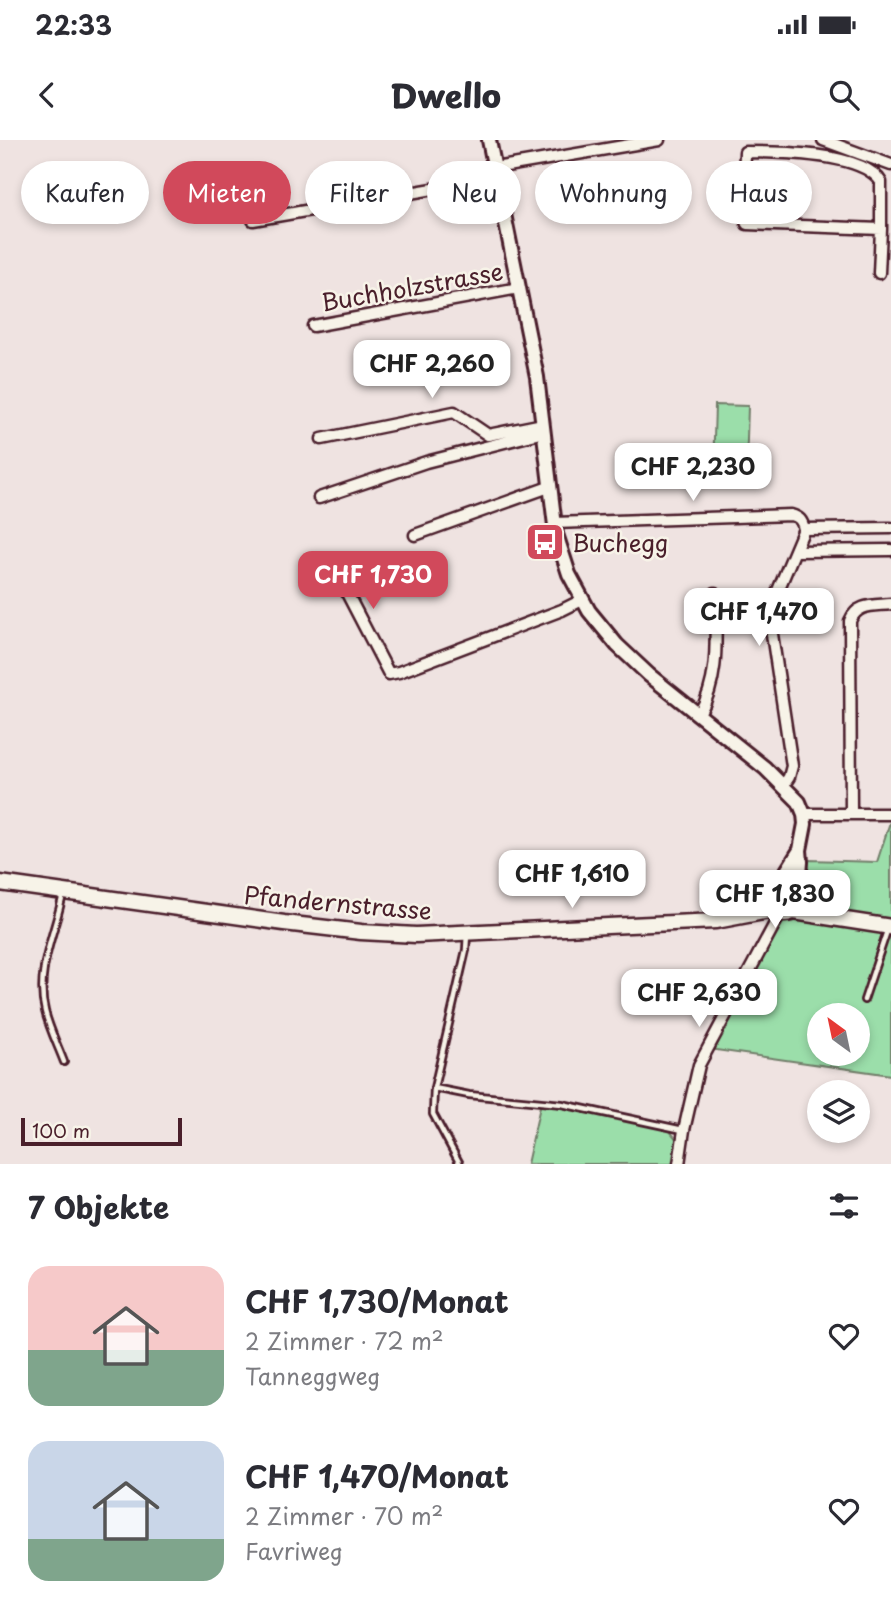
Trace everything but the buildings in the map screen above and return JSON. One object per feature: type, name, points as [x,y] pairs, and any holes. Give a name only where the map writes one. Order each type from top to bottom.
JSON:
[{"type":"main road","points":[[800,892],[800,905],[783,912],[770,903],[769,894],[775,885],[791,882],[830,917]]},
{"type":"main road","name":"Pfandernstrasse","points":[[0,883],[361,932],[467,933],[716,921],[736,916],[783,912],[890,927]]},
{"type":"main road","name":"Pfandernstrasse","points":[[736,916],[769,894]]},
{"type":"street","name":"Buchholzstrasse","points":[[489,140],[493,161]]},
{"type":"street","points":[[521,168],[659,140]]},
{"type":"street","points":[[761,140],[761,152]]},
{"type":"street","points":[[823,140],[855,145],[891,165]]},
{"type":"street","points":[[879,274],[881,229],[881,182],[878,176],[854,165],[821,156],[745,152],[743,215],[747,224],[881,229]]},
{"type":"street","points":[[291,213],[427,186]]},
{"type":"street","name":"Buchholzstrasse","points":[[506,224],[537,377],[554,523],[565,563],[582,600],[617,645],[783,786],[799,802],[804,814]]},
{"type":"street","name":"Buchholzstrasse","points":[[313,326],[519,288]]},
{"type":"street","points":[[322,439],[454,412],[488,435],[544,428]]},
{"type":"street","points":[[319,498],[426,462],[544,428]]},
{"type":"street","points":[[415,535],[549,487]]},
{"type":"street","points":[[554,523],[791,515],[803,522],[804,529],[771,607],[770,621],[792,766],[783,786]]},
{"type":"street","points":[[804,529],[891,528]]},
{"type":"street","points":[[795,551],[891,550]]},
{"type":"street","points":[[336,572],[389,674],[562,610],[582,600]]},
{"type":"street","points":[[699,714],[716,663],[715,593]]},
{"type":"street","points":[[851,813],[850,621],[854,612],[860,608],[891,604]]},
{"type":"street","points":[[800,892],[800,850],[804,814],[891,814]]},
{"type":"street","points":[[780,883],[800,850]]},
{"type":"street","points":[[679,1164],[694,1084],[706,1049],[783,912]]},
{"type":"lane","points":[[63,893],[45,962],[42,990],[45,1013],[64,1062]]},
{"type":"lane","points":[[864,1000],[890,927]]},
{"type":"lane","points":[[460,1164],[433,1114],[434,1088],[466,950],[467,933]]},
{"type":"lane","points":[[434,1088],[469,1095],[562,1104],[684,1130]]},
{"type":"green space","points":[[715,405],[748,406],[746,472],[713,471]]},
{"type":"green space","points":[[891,819],[891,919],[828,906],[809,892],[805,882],[809,860],[877,862]]},
{"type":"green space","points":[[798,918],[891,933],[891,1075],[828,1066],[870,1066],[870,1003],[807,1003],[807,1063],[709,1049],[785,921]]},
{"type":"green space","points":[[541,1102],[594,1111],[669,1130],[677,1140],[673,1164],[527,1164]]},
{"type":"place","name":"Buchegg","points":[[545,542]]}]
